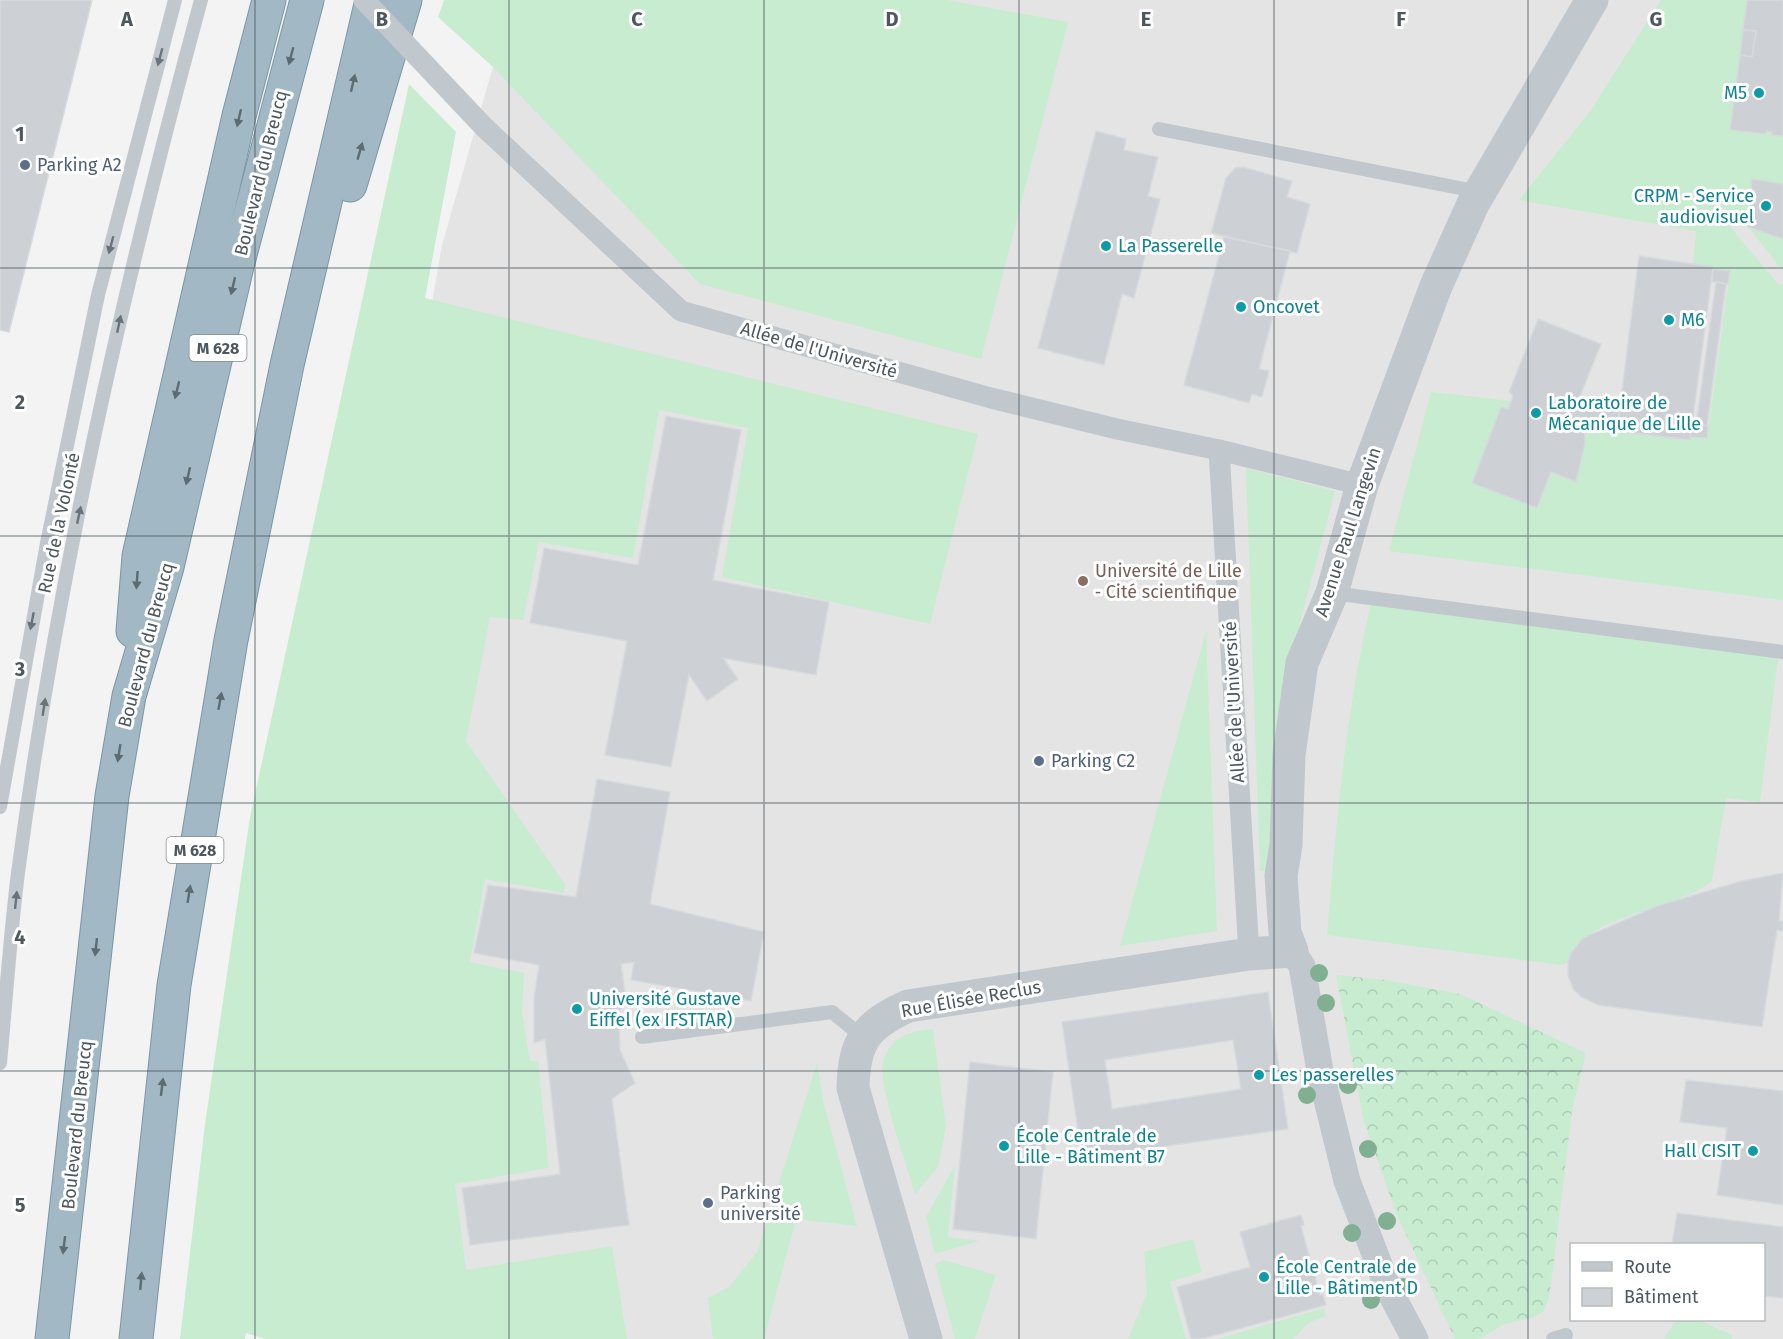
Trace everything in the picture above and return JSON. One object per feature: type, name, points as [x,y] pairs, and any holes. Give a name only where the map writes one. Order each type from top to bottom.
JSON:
[{"type":"highway","name":"M 628","points":[[129,696],[139,556],[238,116],[269,0]]},
{"type":"highway","name":"Boulevard du Breucq","points":[[52,1339],[111,807],[129,696],[167,567],[237,266],[307,0]]},
{"type":"highway","name":"M 628","points":[[135,1339],[158,1117],[189,892],[231,640],[287,365],[372,0]]},
{"type":"highway","name":"M 628","points":[[287,365],[351,184],[405,0]]},
{"type":"street","name":"Allée de l'Université","points":[[364,0],[484,127],[681,311],[991,398],[1362,485]]},
{"type":"street","name":"Avenue Paul Langevin","points":[[1415,1339],[1388,1288],[1347,1182],[1320,1071],[1302,966],[1292,951],[1285,933],[1281,876],[1286,845],[1290,745],[1302,663],[1332,593],[1362,485],[1436,286],[1480,192],[1592,0]]},
{"type":"street","name":"Allée de l'Université","points":[[1219,450],[1249,954]]},
{"type":"street","name":"Rue Élisée Reclus","points":[[926,1339],[854,1088],[854,1060],[863,1037],[881,1018],[908,1006],[1249,954],[1292,951]]},
{"type":"lane","name":"Rue de la Volonté","points":[[0,807],[47,543],[98,295],[175,0]]},
{"type":"lane","name":"Rue de la Volonté","points":[[0,1062],[18,875],[61,605],[134,254],[201,0]]},
{"type":"lane","points":[[1159,129],[1480,192]]},
{"type":"lane","points":[[1332,593],[1783,652]]},
{"type":"lane","points":[[642,1037],[832,1012],[863,1037]]},
{"type":"shaded area","name":"Université de Lille ‐ Cité scientifique","points":[[507,0],[1783,0],[1783,1339],[265,1339],[334,865],[442,245],[493,67]]},
{"type":"green space","points":[[444,0],[947,0],[1068,22],[981,359],[700,284],[493,67],[438,17]]},
{"type":"green space","points":[[1661,0],[1747,0],[1730,130],[1765,134],[1767,131],[1772,132],[1772,135],[1783,136],[1783,184],[1752,179],[1748,227],[1711,197],[1736,234],[1779,285],[1783,284],[1783,600],[1389,551],[1431,392],[1511,401],[1508,409],[1501,407],[1472,483],[1537,508],[1551,472],[1576,482],[1585,444],[1585,422],[1618,419],[1617,431],[1689,440],[1690,437],[1707,438],[1728,284],[1713,267],[1693,264],[1696,231],[1519,200],[1591,110]]},
{"type":"green space","points":[[409,84],[456,132],[425,298],[978,434],[930,624],[722,577],[748,428],[659,410],[633,558],[539,542],[523,620],[490,617],[466,741],[565,884],[564,893],[485,879],[470,962],[524,973],[522,1013],[530,1061],[538,1061],[549,1168],[455,1184],[466,1270],[612,1246],[627,1339],[265,1339],[246,1333],[245,1339],[180,1339],[205,1124],[250,817]]},
{"type":"green space","points":[[1748,227],[1783,239],[1783,271]]},
{"type":"green space","points":[[1246,468],[1335,491],[1292,653],[1271,870],[1260,871]]},
{"type":"green space","points":[[1372,598],[1779,651],[1760,802],[1726,798],[1712,881],[1676,900],[1611,923],[1592,933],[1577,946],[1568,962],[1562,965],[1327,935],[1338,808],[1349,724]]},
{"type":"green space","points":[[1206,631],[1217,931],[1120,946]]},
{"type":"green space","points":[[1336,975],[1386,980],[1460,994],[1586,1053],[1572,1111],[1549,1298],[1544,1311],[1532,1318],[1505,1324],[1479,1339],[1455,1339],[1396,1213],[1364,1122]]},
{"type":"green space","points":[[933,1029],[946,1127],[938,1167],[915,1194],[884,1088],[883,1062],[886,1053],[902,1037],[916,1031]]},
{"type":"green space","points":[[817,1063],[823,1100],[857,1226],[796,1219],[764,1339],[713,1339],[708,1298],[730,1286],[757,1252]]},
{"type":"green space","points":[[955,1165],[948,1237],[979,1241],[935,1254],[926,1217]]},
{"type":"green space","points":[[1193,1239],[1202,1272],[1170,1282],[1186,1339],[1128,1339],[1147,1293],[1144,1252]]},
{"type":"green space","points":[[943,1260],[996,1275],[975,1339],[955,1339],[935,1264]]},
{"type":"green space","points":[[1324,1308],[1326,1316],[1310,1322],[1293,1339],[1217,1339]]},
{"type":"green space","points":[[1675,1321],[1701,1321],[1732,1335],[1732,1339],[1664,1339]]},
{"type":"building","name":"Parking A2","points":[[0,0],[92,0],[9,332],[0,330]]},
{"type":"building","name":"M5","points":[[1747,0],[1783,0],[1783,136],[1772,135],[1772,132],[1767,131],[1766,134],[1730,130],[1740,55],[1752,57],[1756,31],[1743,30]]},
{"type":"building","points":[[1743,30],[1756,31],[1752,57],[1740,55]]},
{"type":"building","name":"La Passerelle","points":[[1096,131],[1126,139],[1124,150],[1158,157],[1148,196],[1160,199],[1134,298],[1122,294],[1104,365],[1038,348]]},
{"type":"building","points":[[1243,167],[1292,181],[1287,197],[1310,204],[1297,253],[1211,233],[1226,178],[1235,168]]},
{"type":"building","name":"CRPM - Service audiovisuel","points":[[1752,179],[1783,184],[1783,239],[1748,227]]},
{"type":"building","name":"Oncovet","points":[[1224,237],[1290,251],[1259,369],[1269,371],[1262,397],[1252,394],[1249,403],[1184,385]]},
{"type":"building","name":"M6","points":[[1639,256],[1713,267],[1690,440],[1617,431]]},
{"type":"building","points":[[1713,269],[1730,271],[1728,284],[1712,282]]},
{"type":"building","points":[[1716,282],[1726,284],[1707,426],[1696,425]]},
{"type":"building","name":"Laboratoire de Mécanique de Lille","points":[[1538,319],[1601,344],[1569,423],[1585,422],[1585,444],[1576,482],[1551,472],[1537,508],[1472,483],[1501,407],[1508,409],[1513,396],[1509,392]]},
{"type":"building","points":[[1620,405],[1618,419],[1569,423],[1575,410]]},
{"type":"building","points":[[666,416],[741,430],[713,580],[829,602],[816,675],[723,658],[738,679],[707,701],[689,675],[671,767],[605,755],[627,641],[530,623],[544,548],[638,565]]},
{"type":"building","points":[[1692,424],[1708,426],[1707,438],[1690,437]]},
{"type":"building","name":"Université Gustave Eiffel (ex IFSTTAR)","points":[[597,779],[670,792],[650,904],[764,932],[751,1001],[631,980],[634,962],[621,964],[625,993],[619,1017],[620,1050],[635,1083],[612,1099],[629,1225],[470,1245],[462,1188],[560,1174],[545,1039],[534,1043],[534,998],[539,965],[474,953],[488,885],[576,897]]},
{"type":"building","points":[[1783,873],[1779,921],[1783,921],[1783,931],[1777,930],[1762,1027],[1598,1005],[1581,997],[1574,990],[1568,976],[1568,962],[1571,953],[1583,938],[1657,906],[1742,881]]},
{"type":"building","name":"Les passerelles","points":[[1268,992],[1288,1129],[1082,1158],[1062,1022]],"holes":[[[1233,1040],[1241,1089],[1112,1109],[1105,1060]]]},
{"type":"building","name":"École Centrale de Lille - Bâtiment B7","points":[[970,1062],[1053,1072],[1036,1239],[953,1229]]},
{"type":"building","name":"Hall CISIT","points":[[1686,1080],[1783,1091],[1783,1205],[1717,1195],[1727,1128],[1680,1122]]},
{"type":"building","points":[[1677,1213],[1783,1227],[1783,1298],[1765,1296],[1765,1243],[1672,1243]]},
{"type":"building","name":"École Centrale de Lille - Bâtiment D","points":[[1301,1215],[1304,1225],[1301,1226],[1320,1295],[1323,1294],[1326,1305],[1202,1339],[1191,1339],[1177,1287],[1250,1267],[1240,1232]]},
{"type":"place","name":"M5","points":[[1759,93]]},
{"type":"place","name":"Parking A2","points":[[25,165]]},
{"type":"place","name":"CRPM - Service audiovisuel","points":[[1766,206]]},
{"type":"place","name":"La Passerelle","points":[[1106,246]]},
{"type":"place","name":"Oncovet","points":[[1241,307]]},
{"type":"place","name":"M6","points":[[1669,320]]},
{"type":"place","name":"Laboratoire de Mécanique de Lille","points":[[1536,413]]},
{"type":"place","name":"Université de Lille ‐ Cité scientifique","points":[[1083,581]]},
{"type":"place","name":"Parking C2","points":[[1039,761]]},
{"type":"place","name":"Université Gustave Eiffel (ex IFSTTAR)","points":[[577,1009]]},
{"type":"place","name":"Les passerelles","points":[[1259,1075]]},
{"type":"place","name":"École Centrale de Lille - Bâtiment B7","points":[[1004,1146]]},
{"type":"place","name":"Hall CISIT","points":[[1753,1151]]},
{"type":"place","name":"Parking université","points":[[708,1203]]},
{"type":"place","name":"École Centrale de Lille - Bâtiment D","points":[[1264,1277]]}]
